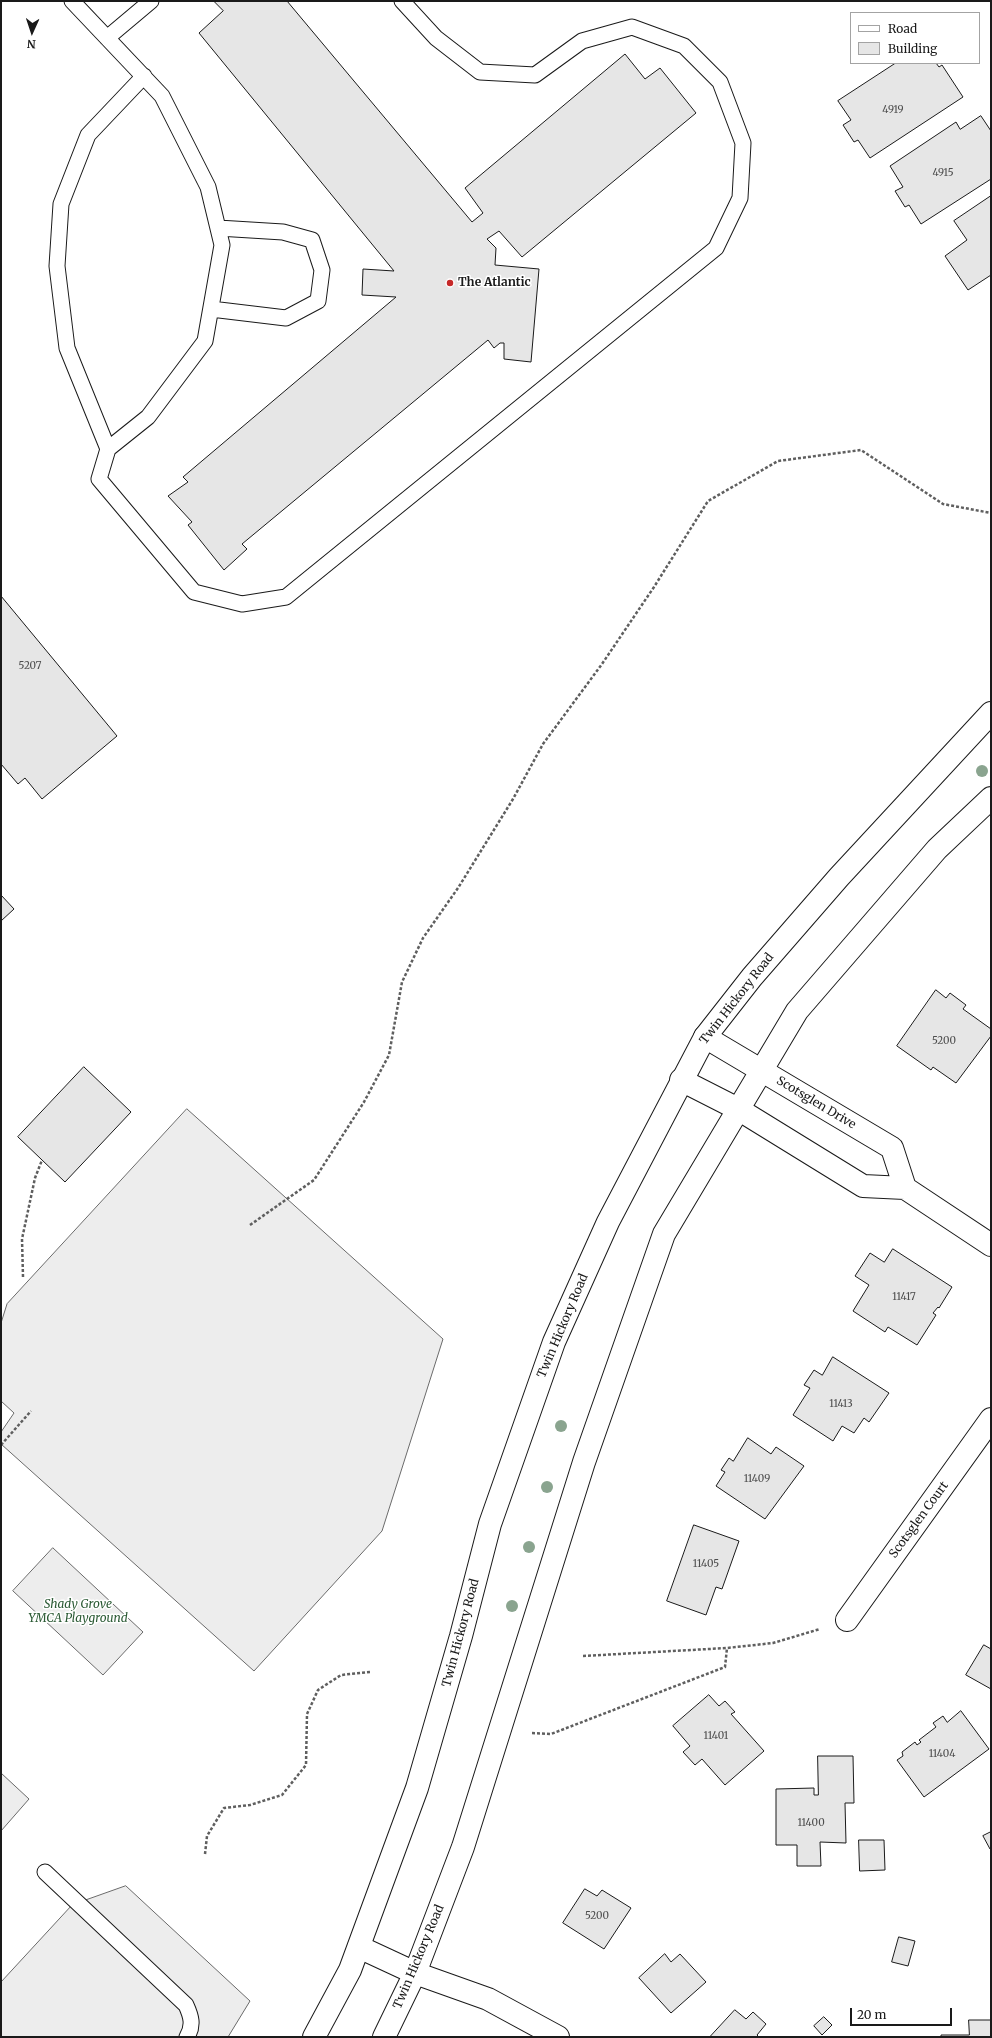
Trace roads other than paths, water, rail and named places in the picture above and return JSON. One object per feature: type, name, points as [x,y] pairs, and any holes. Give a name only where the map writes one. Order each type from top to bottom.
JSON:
[{"type":"main road","name":"Twin Hickory Road","points":[[314,2037],[350,1970],[418,1788],[461,1636],[490,1524],[554,1342],[608,1222],[681,1080],[705,1037],[752,977],[839,877],[991,713]]},
{"type":"main road","name":"Twin Hickory Road","points":[[384,2037],[416,1973],[463,1847],[584,1462],[664,1234],[797,1011],[937,849],[991,798]]},
{"type":"main road","name":"Scotsglen Drive","points":[[705,1037],[762,1069],[892,1148],[905,1188]]},
{"type":"main road","points":[[681,1080],[738,1109],[863,1186],[905,1188],[991,1245]]},
{"type":"main road","name":"Scotsglen Court","points":[[847,1620],[991,1419]]},
{"type":"main road","points":[[359,1947],[416,1973],[488,1999],[558,2037]]},
{"type":"lane","points":[[72,1],[162,96],[208,187],[222,245],[205,341],[148,417],[108,449],[99,479],[194,592],[242,604],[286,597],[716,248],[740,198],[743,143],[720,82],[684,46],[632,27],[582,41],[535,75],[480,72],[436,38],[402,1]]},
{"type":"lane","points":[[108,38],[151,1]]},
{"type":"lane","points":[[108,449],[67,348],[57,266],[61,204],[88,136],[144,76]]},
{"type":"lane","points":[[210,309],[286,318],[318,301],[322,270],[312,240],[283,232],[218,228]]},
{"type":"lane","points":[[45,1872],[186,2005],[192,2018],[190,2032],[187,2037]]},
{"type":"place","name":"The Atlantic","points":[[450,283]]},
{"type":"park label","name":"Shady Grove YMCA Playground","points":[[78,1612]]}]
